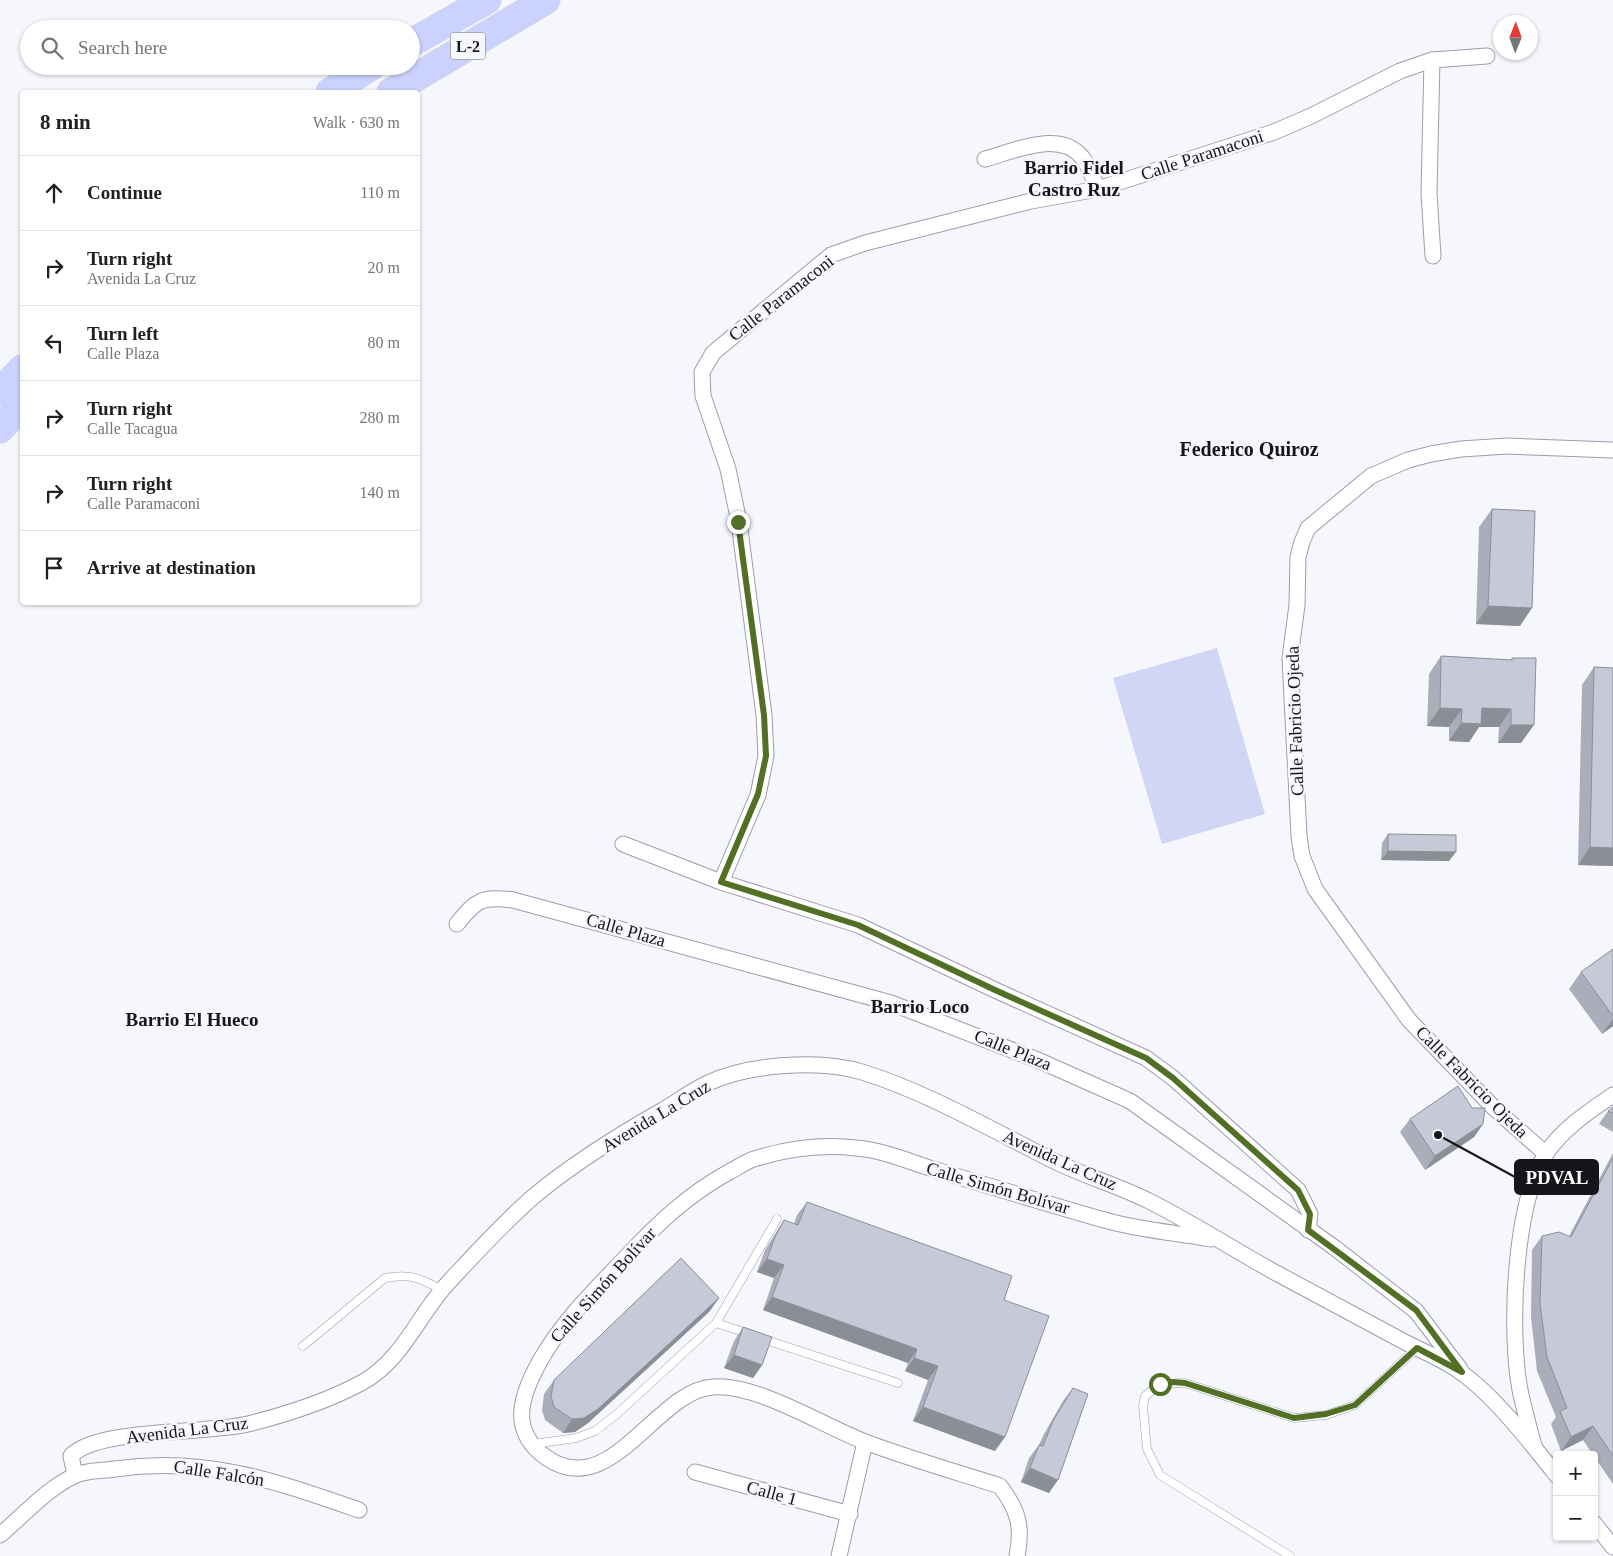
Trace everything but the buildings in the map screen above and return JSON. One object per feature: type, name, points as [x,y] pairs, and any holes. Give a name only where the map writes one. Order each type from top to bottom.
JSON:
[{"type":"highway","name":"L-2","points":[[420,38],[487,0]]},
{"type":"highway","name":"L-2","points":[[420,75],[546,0]]},
{"type":"highway","points":[[333,90],[357,75]]},
{"type":"highway","name":"L-2","points":[[394,90],[420,75]]},
{"type":"highway","points":[[0,392],[20,370]]},
{"type":"highway","points":[[0,429],[20,408]]},
{"type":"street","name":"Calle Paramaconi","points":[[721,882],[758,794],[766,756],[764,715],[738,522],[728,469],[705,408],[702,372],[713,353],[831,256],[865,243],[1031,201],[1098,189],[1274,132],[1311,116],[1400,71],[1432,60],[1488,56]]},
{"type":"street","points":[[1432,60],[1429,193],[1433,256]]},
{"type":"street","points":[[985,159],[1039,144],[1055,143],[1074,149],[1082,157],[1098,189]]},
{"type":"street","name":"Calle Fabricio Ojeda","points":[[1546,1154],[1495,1109],[1409,1020],[1315,889],[1302,856],[1290,658],[1297,605],[1298,557],[1308,528],[1371,476],[1408,460],[1461,449],[1507,446],[1613,450]]},
{"type":"street","points":[[623,844],[721,882],[858,925],[995,990],[1146,1058],[1173,1078],[1298,1190],[1310,1214],[1308,1230]]},
{"type":"street","name":"Calle Plaza","points":[[457,924],[473,904],[495,898],[513,900],[891,1003],[1040,1061],[1130,1101],[1416,1310],[1462,1372]]},
{"type":"street","name":"Avenida La Cruz","points":[[75,1475],[71,1456],[73,1452],[84,1446],[129,1437],[246,1425],[330,1397],[363,1382],[384,1367],[399,1352],[442,1290],[500,1227],[537,1194],[608,1144],[710,1082],[752,1070],[792,1065],[833,1066],[862,1072],[974,1120],[1059,1164],[1116,1185],[1462,1372],[1490,1398],[1553,1471]]},
{"type":"street","points":[[1535,1449],[1520,1389],[1516,1333],[1521,1234],[1530,1188],[1546,1154],[1575,1121],[1613,1095]]},
{"type":"street","name":"Calle Simón Bolívar","points":[[1017,1556],[1020,1524],[1013,1503],[1000,1486],[865,1442],[777,1402],[738,1390],[715,1387],[701,1389],[686,1396],[623,1450],[596,1464],[569,1468],[547,1458],[533,1444],[524,1429],[521,1403],[527,1384],[549,1345],[568,1320],[660,1220],[690,1195],[751,1160],[803,1148],[859,1148],[1113,1222],[1219,1240]]},
{"type":"street","points":[[842,1555],[865,1442]]},
{"type":"street","name":"Calle Falcón","points":[[75,1475],[157,1465],[190,1465],[226,1470],[277,1482],[359,1510]]},
{"type":"street","name":"Calle 1","points":[[695,1472],[850,1514]]},
{"type":"street","points":[[0,1535],[51,1491],[75,1475]]},
{"type":"street","points":[[1598,1529],[1613,1548]]},
{"type":"lane","points":[[533,1444],[576,1438],[595,1431],[617,1414],[716,1323],[777,1219]]},
{"type":"lane","points":[[303,1346],[385,1278],[402,1274],[419,1277],[442,1290]]},
{"type":"lane","points":[[716,1323],[898,1383]]},
{"type":"lane","points":[[1290,1556],[1160,1476],[1148,1449],[1143,1406],[1145,1396],[1152,1388],[1160,1384],[1172,1382],[1185,1383],[1294,1418],[1326,1414],[1355,1405],[1417,1348]]},
{"type":"shaded area","points":[[1217,648],[1265,814],[1162,844],[1113,678]]},
{"type":"place","name":"PDVAL","points":[[1438,1135]]},
{"type":"district","name":"Barrio Fidel Castro Ruz","points":[[1074,178]]},
{"type":"district","name":"Federico Quiroz","points":[[1249,449]]},
{"type":"district","name":"Barrio Loco","points":[[920,1006]]},
{"type":"district","name":"Barrio El Hueco","points":[[192,1019]]},
{"type":"route","points":[[738,522],[764,715],[766,756],[758,794],[721,882],[858,925],[995,990],[1146,1058],[1173,1078],[1298,1190],[1310,1214],[1308,1230],[1335,1248],[1386,1289],[1416,1310],[1462,1372],[1417,1348],[1355,1405],[1326,1414],[1294,1418],[1185,1383],[1172,1382],[1160,1384]]}]
